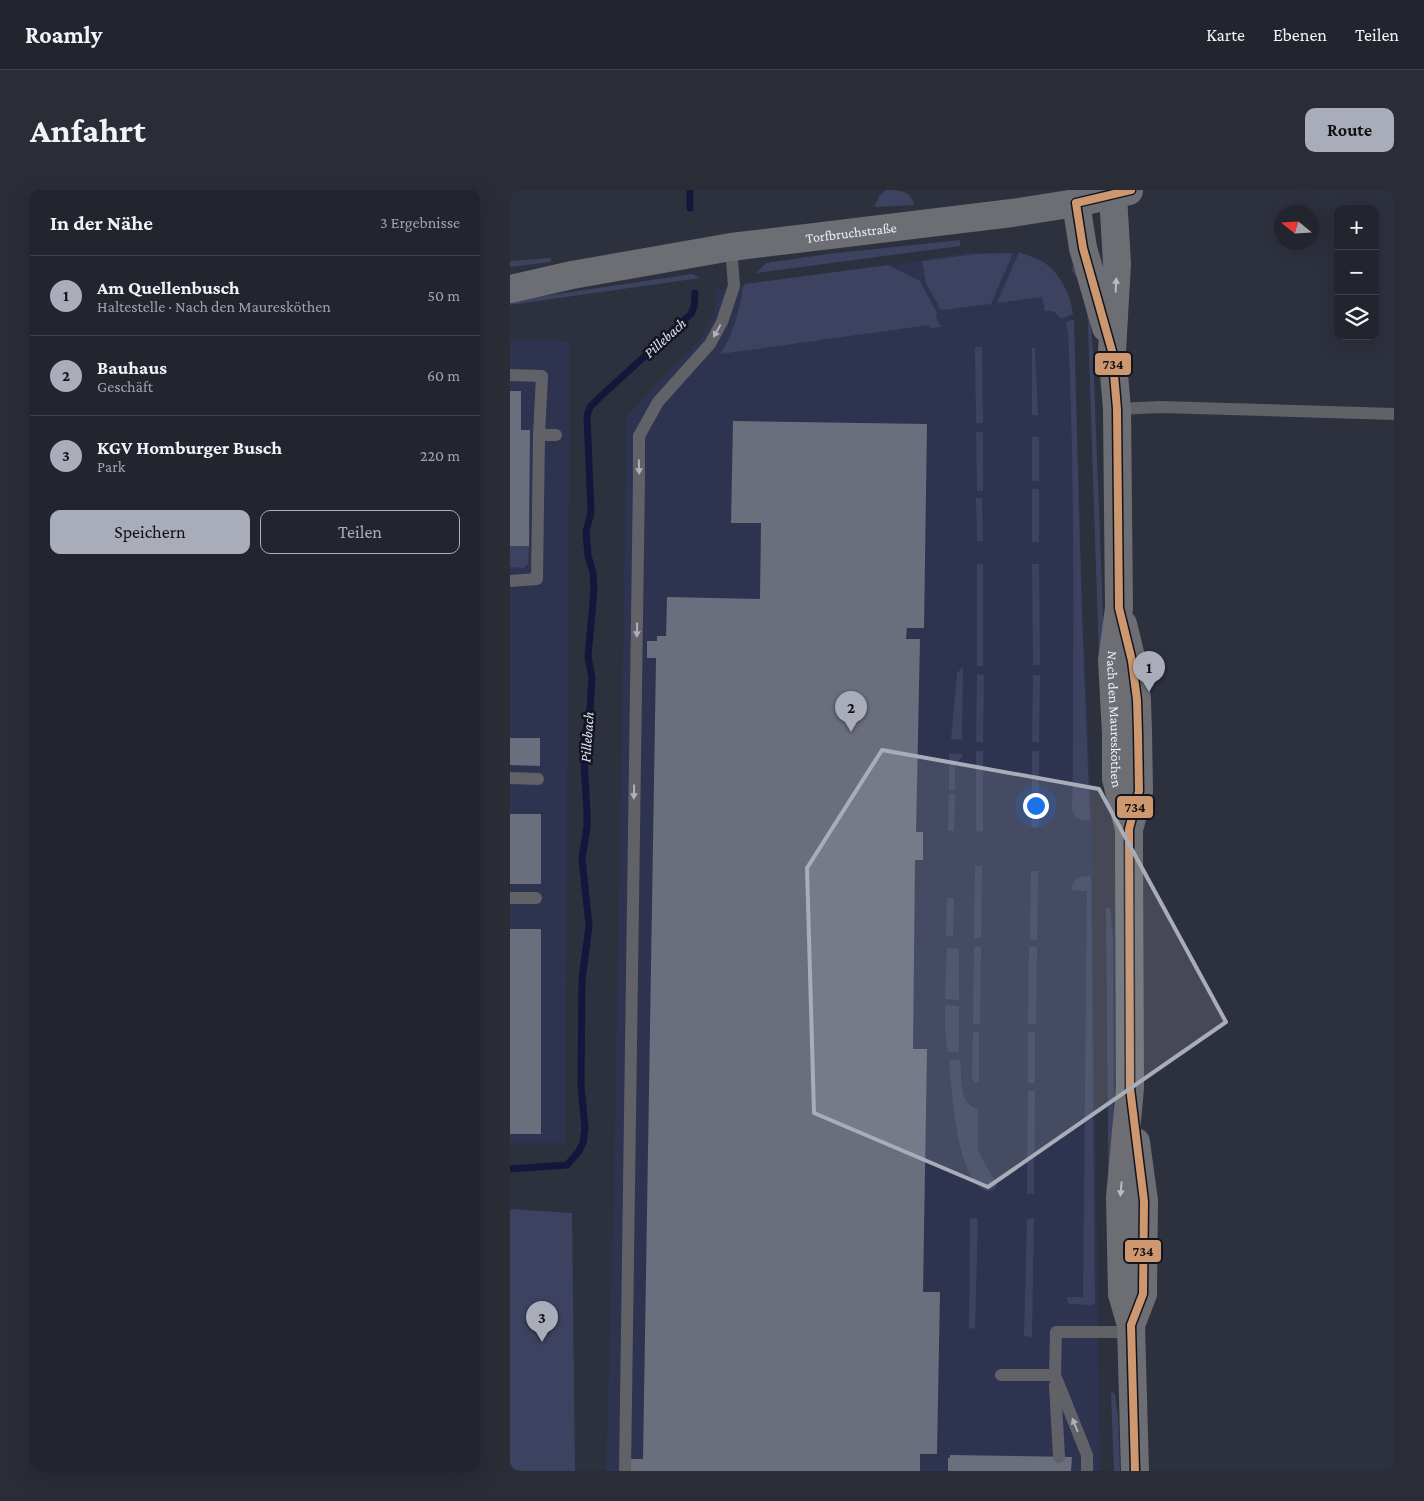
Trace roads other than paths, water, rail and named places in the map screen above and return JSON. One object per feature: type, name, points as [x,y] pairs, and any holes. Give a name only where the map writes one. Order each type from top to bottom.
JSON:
[{"type":"street","name":"Torfbruchstraße","points":[[510,289],[572,275],[731,247],[1012,213],[1076,203],[1122,192]]},
{"type":"street","name":"Nach den Mauresköthen","points":[[1122,192],[1112,351],[1117,409],[1119,608],[1112,660],[1116,734],[1116,779],[1129,829],[1130,1088],[1120,1197],[1122,1294],[1131,1328],[1135,1471]]},
{"type":"street","name":"Nach den Mauresköthen","points":[[1076,203],[1083,248],[1112,351]]},
{"type":"street","name":"Torfbruchstraße","points":[[510,277],[572,275]]},
{"type":"lane","points":[[626,1471],[639,497],[638,436],[658,402],[710,344],[722,322],[734,286],[731,247]]},
{"type":"lane","points":[[510,375],[542,376],[539,435],[537,580],[510,581]]},
{"type":"lane","points":[[1117,409],[1161,407],[1394,414]]},
{"type":"lane","points":[[539,435],[556,435]]},
{"type":"lane","points":[[510,778],[538,779]]},
{"type":"lane","points":[[510,898],[536,898]]},
{"type":"lane","points":[[1059,1456],[1055,1375],[1056,1332],[1131,1328]]},
{"type":"lane","points":[[1001,1375],[1055,1375]]},
{"type":"lane","points":[[1055,1375],[1087,1455],[1087,1471]]},
{"type":"waterway","name":"Pillebach","points":[[690,190],[690,208]]},
{"type":"waterway","name":"Pillebach","points":[[510,1169],[567,1165],[583,1143],[585,1128],[581,1086],[582,979],[589,926],[582,859],[587,827],[583,746],[590,709],[592,678],[588,657],[594,590],[586,532],[591,512],[587,416],[590,407],[600,397],[691,314],[694,307],[695,293]]},
{"type":"place","name":"Am Quellenbusch","points":[[1149,692]]},
{"type":"place","name":"Bauhaus","points":[[851,732]]},
{"type":"place","name":"KGV Homburger Busch","points":[[542,1342]]}]
